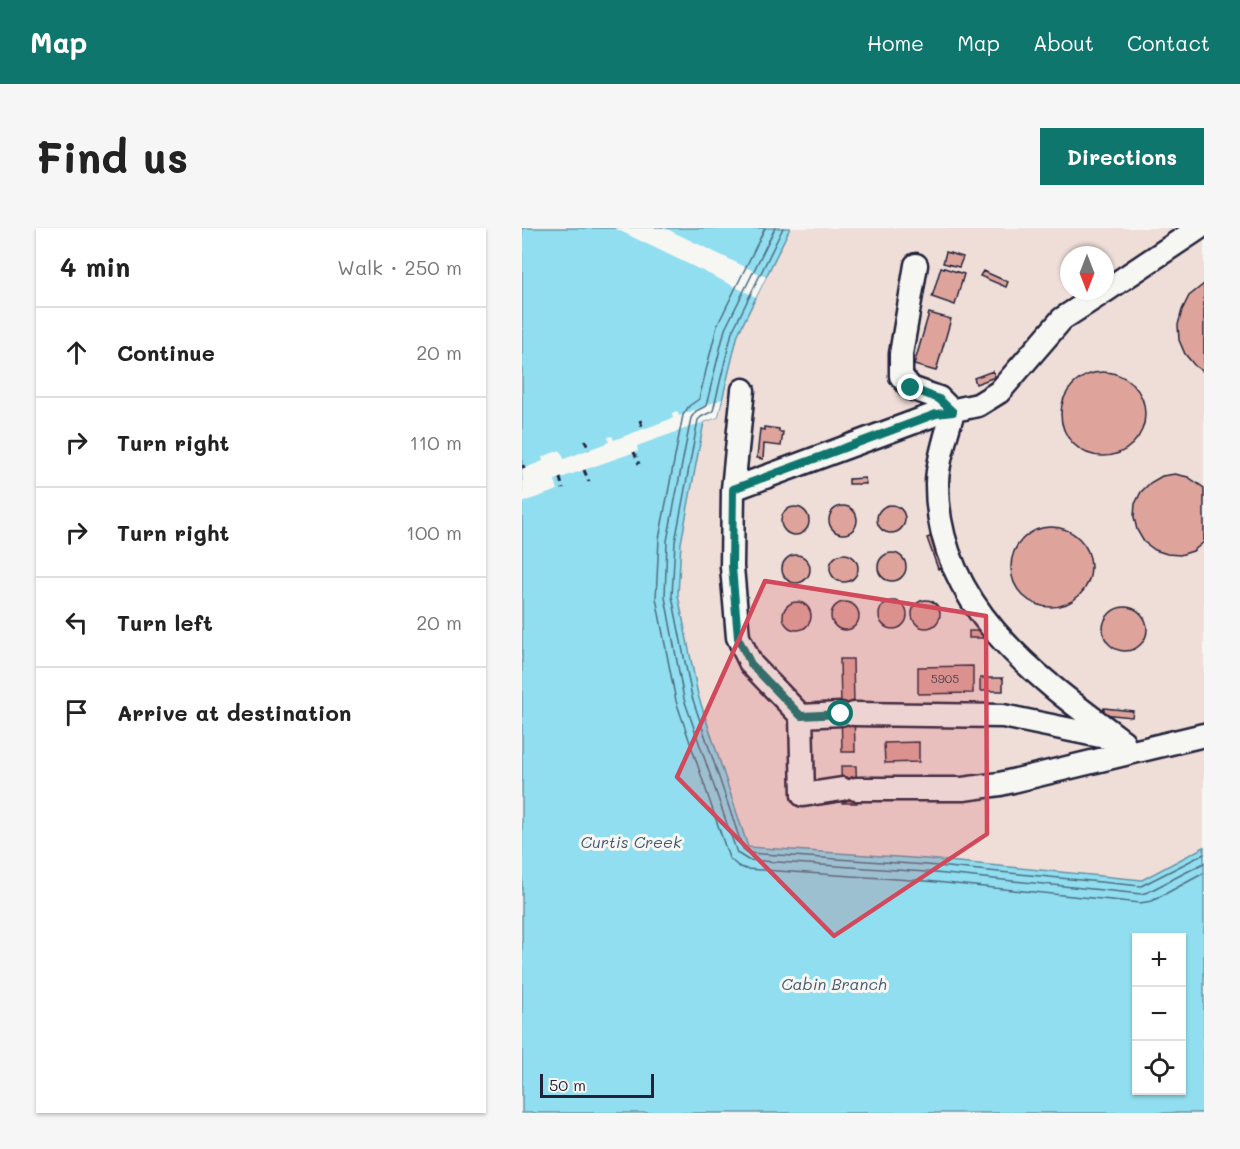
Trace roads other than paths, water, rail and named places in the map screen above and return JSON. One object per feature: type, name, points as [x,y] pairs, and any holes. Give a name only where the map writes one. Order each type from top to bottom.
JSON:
[{"type":"lane","points":[[1114,285],[1199,228]]},
{"type":"lane","points":[[915,265],[901,354],[901,376],[911,388],[939,399],[953,412]]},
{"type":"lane","points":[[733,489],[936,414],[978,405],[999,392],[1062,320],[1092,300]]},
{"type":"lane","points":[[743,390],[733,489],[732,567],[738,638],[751,664],[801,716],[803,795],[849,789],[963,789],[1000,783],[1204,735]]},
{"type":"lane","points":[[953,412],[937,481],[942,534],[956,575],[980,615],[1023,662],[1081,710],[1124,741]]},
{"type":"lane","points":[[801,716],[848,714],[1003,716],[1154,747]]},
{"type":"water","points":[[522,228],[790,228],[738,334],[718,417],[704,422],[681,543],[678,595],[698,695],[748,847],[927,859],[1142,880],[1204,847],[1204,1113],[522,1113]]},
{"type":"water label","name":"Curtis Creek","points":[[631,841]]},
{"type":"water label","name":"Cabin Branch","points":[[834,983]]}]
